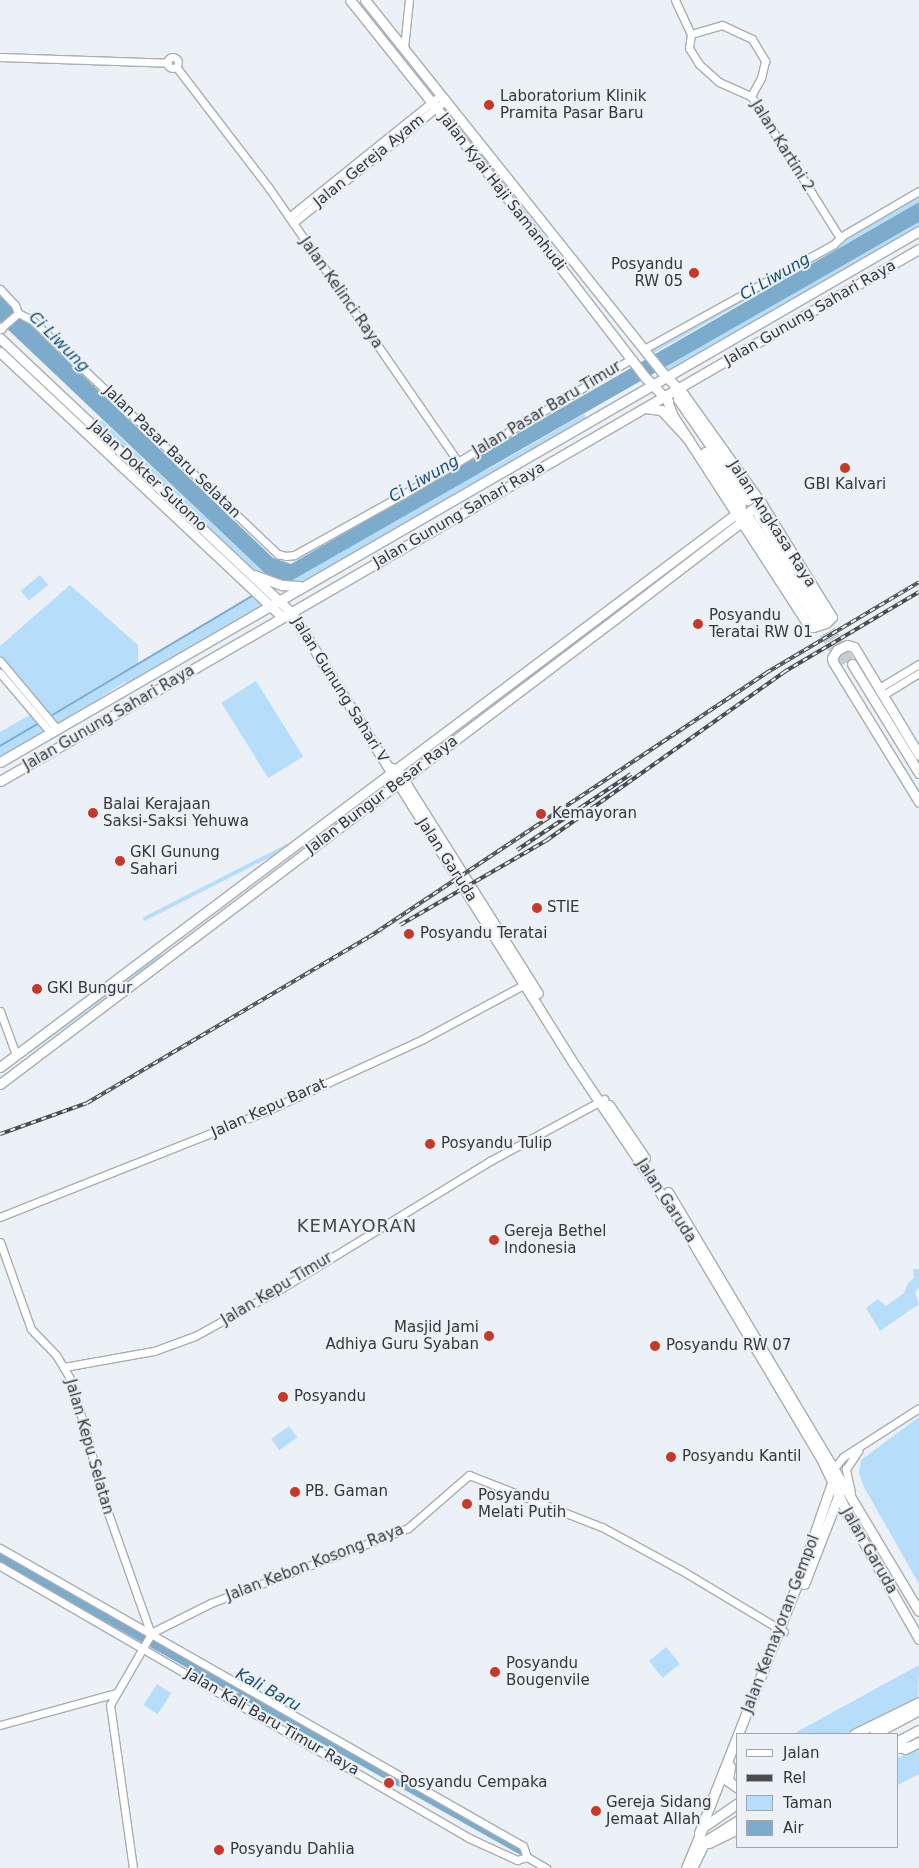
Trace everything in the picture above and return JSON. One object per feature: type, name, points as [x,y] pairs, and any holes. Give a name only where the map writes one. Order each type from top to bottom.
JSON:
[{"type":"main road","name":"Jalan Kyai Haji Samanhudi","points":[[350,0],[494,180],[653,386]]},
{"type":"main road","name":"Jalan Kyai Haji Samanhudi","points":[[365,0],[667,378]]},
{"type":"main road","points":[[494,180],[497,171],[503,171]]},
{"type":"main road","name":"Jalan Gunung Sahari Raya","points":[[0,762],[52,728],[208,643],[280,601],[304,584],[667,378],[919,231]]},
{"type":"main road","name":"Jalan Gunung Sahari Raya","points":[[0,781],[645,408],[666,399],[919,249]]},
{"type":"main road","points":[[569,277],[575,277],[585,288],[591,284],[590,280]]},
{"type":"main road","points":[[596,312],[590,294],[599,292]]},
{"type":"main road","points":[[776,314],[784,328]]},
{"type":"main road","name":"Jalan Dokter Sutomo","points":[[2,340],[272,592],[280,601],[287,614]]},
{"type":"main road","name":"Jalan Dokter Sutomo","points":[[0,352],[262,598],[271,606],[287,614]]},
{"type":"main road","name":"Jalan Angkasa Raya","points":[[667,378],[679,390],[760,501],[832,617],[826,623],[814,627],[808,623],[751,518]]},
{"type":"main road","name":"Jalan Angkasa Raya","points":[[653,386],[666,399],[751,518],[820,620]]},
{"type":"main road","name":"Jalan Angkasa Raya","points":[[679,390],[678,399],[742,506]]},
{"type":"main road","name":"Jalan Angkasa Raya","points":[[666,399],[689,440],[742,506]]},
{"type":"main road","points":[[645,408],[661,410],[689,440]]},
{"type":"main road","name":"Jalan Bungur Besar Raya","points":[[0,1067],[346,809],[393,771],[742,506],[760,501]]},
{"type":"main road","name":"Jalan Bungur Besar Raya","points":[[0,1084],[707,548],[751,518],[746,514],[760,501]]},
{"type":"main road","points":[[700,539],[707,548]]},
{"type":"main road","points":[[220,559],[228,550]]},
{"type":"main road","points":[[256,577],[282,585],[304,584]]},
{"type":"main road","name":"Jalan Gunung Sahari V","points":[[287,614],[393,771]]},
{"type":"main road","points":[[208,643],[216,657]]},
{"type":"main road","points":[[919,755],[854,647],[847,645],[835,652],[833,662],[919,802]]},
{"type":"main road","points":[[919,773],[848,666],[919,791]]},
{"type":"main road","points":[[436,740],[443,749]]},
{"type":"main road","name":"Jalan Garuda","points":[[393,771],[602,1100],[690,1225],[786,1394],[821,1458],[832,1485],[848,1515],[919,1639]]},
{"type":"main road","points":[[346,809],[352,818]]},
{"type":"main road","points":[[14,1057],[25,1060],[42,1053]]},
{"type":"main road","points":[[14,1057],[21,1069]]},
{"type":"main road","name":"Jalan Garuda","points":[[786,1394],[843,1481],[919,1610]]},
{"type":"main road","name":"Jalan Kemayoran Gempol","points":[[742,1733],[782,1631],[832,1485],[834,1467]]},
{"type":"main road","name":"Jalan Kemayoran Gempol","points":[[740,1733],[831,1518],[843,1481]]},
{"type":"main road","points":[[831,1518],[848,1515],[850,1506],[855,1502]]},
{"type":"main road","points":[[856,1733],[919,1702]]},
{"type":"main road","points":[[876,1733],[919,1710]]},
{"type":"main road","points":[[875,1724],[896,1723]]},
{"type":"main road","points":[[899,1740],[919,1730]]},
{"type":"main road","name":"Jalan Kemayoran Gempol","points":[[686,1868],[736,1743]]},
{"type":"main road","points":[[899,1750],[915,1744]]},
{"type":"main road","points":[[736,1750],[728,1771],[728,1781],[736,1787]]},
{"type":"main road","points":[[698,1835],[709,1820],[735,1806]]},
{"type":"main road","points":[[692,1868],[699,1850],[712,1834],[736,1822]]},
{"type":"street","points":[[404,48],[409,0]]},
{"type":"street","points":[[675,0],[691,34],[722,25],[752,39],[765,61],[761,78],[751,96]]},
{"type":"street","name":"Jalan Kartini 2","points":[[691,34],[689,48],[710,76],[751,96],[840,238]]},
{"type":"street","name":"Jalan Kelinci Raya","points":[[0,57],[168,63],[171,69],[177,68],[223,126],[291,220],[458,462]]},
{"type":"street","name":"Jalan Gereja Ayam","points":[[291,220],[444,97]]},
{"type":"street","points":[[646,352],[919,191]]},
{"type":"street","points":[[0,289],[15,304],[18,314],[1,327]]},
{"type":"street","name":"Jalan Pasar Baru Selatan","points":[[18,314],[32,320],[278,554]]},
{"type":"street","name":"Jalan Pasar Baru Timur","points":[[278,554],[294,555],[633,361]]},
{"type":"street","points":[[0,662],[45,712],[52,728]]},
{"type":"street","points":[[881,692],[919,664]]},
{"type":"street","points":[[0,673],[39,717],[52,728]]},
{"type":"street","points":[[881,692],[919,673]]},
{"type":"street","name":"Jalan Kepu Barat","points":[[0,1217],[266,1111],[423,1039],[528,983]]},
{"type":"street","points":[[0,1012],[14,1057]]},
{"type":"street","name":"Jalan Kepu Timur","points":[[64,1366],[148,1353],[195,1336],[282,1288],[490,1161],[602,1100]]},
{"type":"street","name":"Jalan Kepu Selatan","points":[[0,1242],[31,1328],[64,1366],[87,1434],[102,1496],[128,1577],[150,1635]]},
{"type":"street","points":[[834,1467],[843,1457],[864,1446],[919,1408]]},
{"type":"street","points":[[855,1502],[846,1469],[849,1461],[864,1446]]},
{"type":"street","name":"Jalan Kebon Kosong Raya","points":[[150,1635],[211,1603],[408,1528],[469,1475],[602,1528],[681,1570],[782,1631]]},
{"type":"street","points":[[0,1548],[49,1585],[150,1635],[523,1846],[527,1857]]},
{"type":"street","name":"Jalan Kali Baru Timur Raya","points":[[0,1566],[49,1585],[145,1647],[469,1838],[517,1860],[527,1857],[546,1868]]},
{"type":"street","points":[[133,1868],[110,1705],[145,1647],[150,1635]]},
{"type":"street","points":[[0,1725],[116,1693]]},
{"type":"green space","points":[[919,191],[919,202],[654,353],[648,347]]},
{"type":"green space","points":[[919,222],[919,231],[672,375],[665,366]]},
{"type":"green space","points":[[584,414],[589,422],[304,584],[270,578],[492,467]]},
{"type":"green space","points":[[102,420],[270,578],[254,575],[95,427]]},
{"type":"green space","points":[[699,544],[702,547],[511,692],[509,689]]},
{"type":"green space","points":[[40,575],[48,585],[29,601],[21,591]]},
{"type":"green space","points":[[70,585],[138,645],[138,663],[257,593],[271,607],[128,687],[125,682],[101,697],[103,701],[57,729],[0,661],[0,646]]},
{"type":"green space","points":[[256,681],[303,756],[268,778],[221,703]]},
{"type":"green space","points":[[35,712],[51,733],[0,762],[0,732]]},
{"type":"green space","points":[[338,818],[340,822],[145,921],[143,917]]},
{"type":"green space","points":[[159,952],[162,956],[29,1052]]},
{"type":"green space","points":[[913,1269],[919,1269],[919,1288],[915,1292],[919,1304],[880,1331],[866,1308],[878,1299],[886,1306],[904,1293],[908,1283],[914,1278]]},
{"type":"green space","points":[[919,1417],[919,1584],[864,1487],[859,1473],[861,1460]]},
{"type":"green space","points":[[289,1426],[297,1437],[279,1450],[271,1439]]},
{"type":"green space","points":[[666,1647],[680,1664],[663,1678],[649,1661]]},
{"type":"green space","points":[[919,1665],[918,1698],[847,1733],[795,1733]]},
{"type":"green space","points":[[157,1684],[171,1693],[158,1714],[143,1705]]},
{"type":"green space","points":[[919,1747],[919,1774],[899,1784],[899,1757]]},
{"type":"water","points":[[919,202],[919,222],[289,582],[270,578],[0,322],[0,296],[273,558],[291,564]]},
{"type":"waterway","points":[[49,717],[254,595]]},
{"type":"waterway","points":[[0,746],[39,723]]},
{"type":"waterway","name":"Kali Baru","points":[[0,1557],[522,1850]]},
{"type":"tunnel","points":[[824,618],[852,664]]},
{"type":"tunnel","points":[[817,622],[844,667]]},
{"type":"railway","points":[[0,1134],[87,1103],[369,937],[766,673],[919,582]]},
{"type":"railway","points":[[400,925],[547,840],[784,672],[919,592]]},
{"type":"railway","points":[[517,850],[631,774]]},
{"type":"place","name":"Laboratorium Klinik Pramita Pasar Baru","points":[[489,105]]},
{"type":"place","name":"Posyandu RW 05","points":[[694,273]]},
{"type":"place","name":"GBI Kalvari","points":[[845,468]]},
{"type":"place","name":"Posyandu Teratai RW 01","points":[[698,624]]},
{"type":"place","name":"Balai Kerajaan Saksi-Saksi Yehuwa","points":[[93,813]]},
{"type":"place","name":"Kemayoran","points":[[541,814]]},
{"type":"place","name":"GKI Gunung Sahari","points":[[120,861]]},
{"type":"place","name":"STIE","points":[[537,908]]},
{"type":"place","name":"Posyandu Teratai","points":[[409,934]]},
{"type":"place","name":"GKI Bungur","points":[[37,989]]},
{"type":"place","name":"Posyandu Tulip","points":[[430,1144]]},
{"type":"place","name":"Gereja Bethel Indonesia","points":[[494,1240]]},
{"type":"place","name":"Masjid Jami Adhiya Guru Syaban","points":[[489,1336]]},
{"type":"place","name":"Posyandu RW 07","points":[[655,1346]]},
{"type":"place","name":"Posyandu","points":[[283,1397]]},
{"type":"place","name":"Posyandu Kantil","points":[[671,1457]]},
{"type":"place","name":"PB. Gaman","points":[[295,1492]]},
{"type":"place","name":"Posyandu Melati Putih","points":[[467,1504]]},
{"type":"place","name":"Posyandu Bougenvile","points":[[495,1672]]},
{"type":"place","name":"Posyandu Cempaka","points":[[389,1783]]},
{"type":"place","name":"Gereja Sidang Jemaat Allah","points":[[596,1811]]},
{"type":"place","name":"Posyandu Dahlia","points":[[219,1850]]},
{"type":"district","name":"KEMAYORAN","points":[[357,1226]]},
{"type":"water label","name":"Ci Liwung","points":[[775,277]]},
{"type":"water label","name":"Ci Liwung","points":[[59,342]]},
{"type":"water label","name":"Ci Liwung","points":[[424,479]]}]
